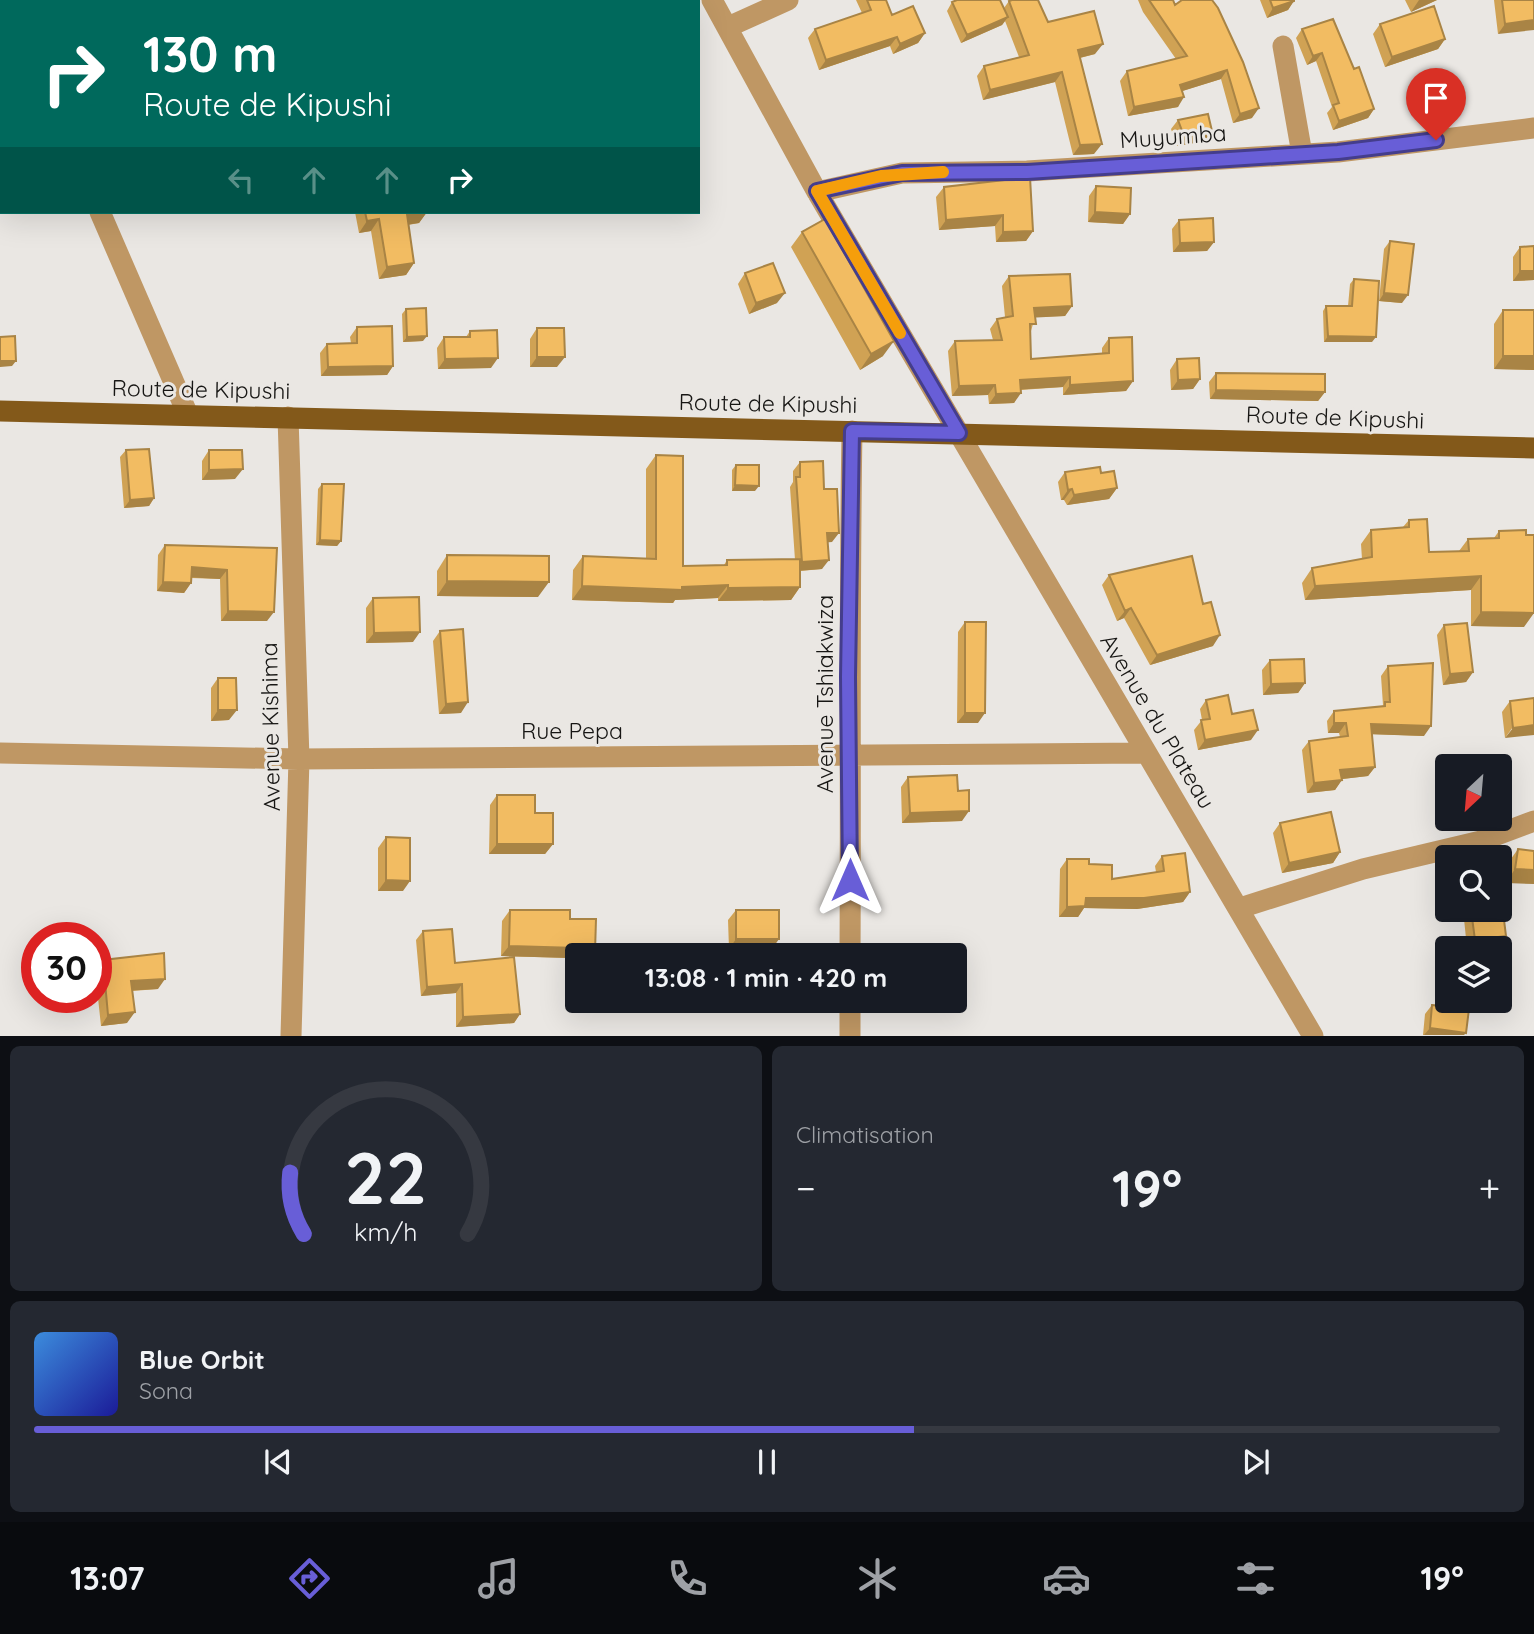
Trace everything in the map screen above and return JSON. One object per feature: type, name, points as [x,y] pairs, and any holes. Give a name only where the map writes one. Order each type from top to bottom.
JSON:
[{"type":"main road","name":"Route de Kipushi","points":[[0,411],[1534,448]]},
{"type":"street","name":"Avenue du Plateau","points":[[712,0],[817,191],[1313,1035]]},
{"type":"street","points":[[728,27],[788,0]]},
{"type":"street","points":[[1283,46],[1303,154]]},
{"type":"street","name":"Muyumba","points":[[817,191],[902,173],[1027,172],[1303,154],[1534,128]]},
{"type":"street","points":[[101,214],[188,415]]},
{"type":"street","name":"Avenue Kishima","points":[[288,417],[299,759],[291,1035]]},
{"type":"street","name":"Avenue Tshiakwiza","points":[[850,943],[851,754],[848,677],[852,431]]},
{"type":"street","name":"Rue Pepa","points":[[0,753],[299,759],[1145,753]]},
{"type":"street","points":[[1240,908],[1363,869],[1480,841],[1534,821]]},
{"type":"street","points":[[850,1013],[850,1035]]},
{"type":"building","points":[[867,0],[886,0],[892,15],[913,6],[925,33],[900,44],[897,37],[826,60],[815,29],[871,10]]},
{"type":"building","points":[[1000,0],[1008,17],[967,35],[952,2]]},
{"type":"building","points":[[1038,0],[1048,22],[1094,11],[1103,44],[1078,50],[1102,144],[1080,145],[1062,72],[990,90],[984,66],[1029,55],[1009,1]]},
{"type":"building","points":[[1149,0],[1173,0],[1175,5],[1182,0],[1212,0],[1243,62],[1259,108],[1240,114],[1227,70],[1180,85],[1184,97],[1134,107],[1127,71],[1187,56]]},
{"type":"building","points":[[1270,0],[1294,0],[1294,1],[1273,8]]},
{"type":"building","points":[[1502,0],[1534,0],[1534,20],[1505,24]]},
{"type":"building","points":[[1434,6],[1445,39],[1392,57],[1380,24]]},
{"type":"building","points":[[1333,19],[1354,69],[1359,67],[1374,109],[1339,121],[1333,105],[1339,103],[1322,53],[1313,56],[1302,29]]},
{"type":"building","points":[[1208,114],[1212,131],[1184,136],[1178,120]]},
{"type":"building","points":[[1030,177],[1033,231],[1003,232],[1003,215],[946,220],[944,187]]},
{"type":"building","points":[[1096,186],[1131,188],[1130,214],[1095,212]]},
{"type":"building","points":[[365,214],[407,214],[414,263],[387,267],[379,219],[367,221]]},
{"type":"building","points":[[1213,218],[1214,242],[1180,243],[1179,220]]},
{"type":"building","points":[[825,219],[894,341],[871,354],[802,232]]},
{"type":"building","points":[[1390,241],[1414,244],[1408,295],[1384,293]]},
{"type":"building","points":[[1534,246],[1534,271],[1520,271],[1520,247]]},
{"type":"building","points":[[773,263],[785,293],[756,303],[745,273]]},
{"type":"building","points":[[1070,274],[1072,306],[1034,308],[1036,324],[1030,324],[1031,359],[1109,353],[1109,338],[1132,337],[1133,381],[1070,385],[1070,377],[1020,380],[1021,393],[996,394],[995,385],[959,386],[955,341],[1002,340],[997,319],[1013,316],[1009,276]]},
{"type":"building","points":[[1354,279],[1379,281],[1376,337],[1328,336],[1326,306],[1352,306]]},
{"type":"building","points":[[426,308],[427,336],[407,337],[406,309]]},
{"type":"building","points":[[1503,310],[1534,310],[1534,356],[1503,356]]},
{"type":"building","points":[[392,326],[393,366],[328,367],[327,344],[357,343],[357,327]]},
{"type":"building","points":[[537,328],[564,328],[565,357],[537,357]]},
{"type":"building","points":[[497,330],[498,358],[445,359],[444,337],[470,337],[470,331]]},
{"type":"building","points":[[15,336],[16,361],[0,361],[0,337]]},
{"type":"building","points":[[1199,358],[1200,379],[1178,380],[1177,359]]},
{"type":"building","points":[[1216,373],[1325,374],[1325,392],[1216,390]]},
{"type":"building","points":[[149,449],[154,498],[130,500],[126,450]]},
{"type":"building","points":[[209,450],[242,450],[243,469],[209,470]]},
{"type":"building","points":[[656,455],[683,456],[683,566],[727,565],[727,560],[800,559],[800,587],[728,588],[728,585],[682,587],[682,590],[582,586],[583,556],[656,559]]},
{"type":"building","points":[[823,461],[824,489],[837,489],[839,533],[827,533],[829,560],[802,562],[796,477],[800,477],[800,462]]},
{"type":"building","points":[[736,465],[759,465],[759,486],[735,485]]},
{"type":"building","points":[[1100,467],[1101,473],[1114,471],[1117,488],[1074,495],[1072,489],[1068,490],[1065,472]]},
{"type":"building","points":[[322,484],[344,484],[341,541],[320,540]]},
{"type":"building","points":[[1427,519],[1429,552],[1469,551],[1468,539],[1499,538],[1499,531],[1526,530],[1526,535],[1534,535],[1534,613],[1481,612],[1481,576],[1315,586],[1312,568],[1372,557],[1371,530],[1409,527],[1409,520]]},
{"type":"building","points":[[165,545],[277,548],[274,612],[228,611],[227,570],[192,567],[191,583],[163,582]]},
{"type":"building","points":[[447,555],[549,556],[549,582],[447,581]]},
{"type":"building","points":[[1192,556],[1203,604],[1211,602],[1220,635],[1157,655],[1131,608],[1125,611],[1109,575]]},
{"type":"building","points":[[419,597],[420,632],[374,633],[373,598]]},
{"type":"building","points":[[965,622],[986,622],[985,713],[965,713]]},
{"type":"building","points":[[1467,623],[1473,672],[1450,674],[1444,625]]},
{"type":"building","points":[[463,629],[468,702],[446,704],[440,631]]},
{"type":"building","points":[[1304,659],[1305,683],[1271,684],[1270,660]]},
{"type":"building","points":[[1433,663],[1431,726],[1371,724],[1375,767],[1340,770],[1342,780],[1314,783],[1309,741],[1348,736],[1346,723],[1334,723],[1334,711],[1385,706],[1385,702],[1390,702],[1388,666]]},
{"type":"building","points":[[218,678],[236,678],[237,710],[218,710]]},
{"type":"building","points":[[1228,695],[1232,714],[1253,710],[1258,730],[1205,740],[1201,720],[1210,719],[1206,700]]},
{"type":"building","points":[[1534,698],[1534,725],[1513,728],[1510,701]]},
{"type":"building","points":[[957,775],[958,791],[969,790],[969,811],[910,813],[908,777]]},
{"type":"building","points":[[497,795],[535,795],[535,813],[553,813],[553,844],[497,844]]},
{"type":"building","points":[[1331,812],[1340,852],[1289,863],[1280,823]]},
{"type":"building","points":[[386,837],[410,838],[410,881],[386,880]]},
{"type":"building","points":[[1518,849],[1534,851],[1534,870],[1515,869]]},
{"type":"building","points":[[1185,853],[1190,892],[1144,898],[1086,898],[1085,906],[1067,907],[1067,859],[1089,859],[1089,864],[1112,865],[1112,879],[1164,871],[1162,856]]},
{"type":"building","points":[[510,910],[570,910],[570,919],[596,919],[595,943],[565,943],[565,948],[509,946]]},
{"type":"building","points":[[736,910],[779,910],[779,939],[736,939]]},
{"type":"building","points":[[1473,922],[1504,922],[1506,936],[1474,936]]},
{"type":"building","points":[[452,929],[455,963],[514,957],[520,1014],[463,1017],[462,984],[427,987],[423,931]]},
{"type":"building","points":[[164,953],[165,979],[131,981],[135,1012],[108,1015],[112,1013],[112,959]]},
{"type":"building","points":[[1432,1005],[1435,1005],[1435,1013],[1468,1013],[1466,1033],[1430,1028]]},
{"type":"slow traffic","points":[[900,333],[817,191],[881,176],[943,172]]},
{"type":"route","points":[[850,880],[851,754],[848,677],[852,431],[959,433],[817,191],[902,173],[1027,172],[1338,152],[1436,140]]}]
